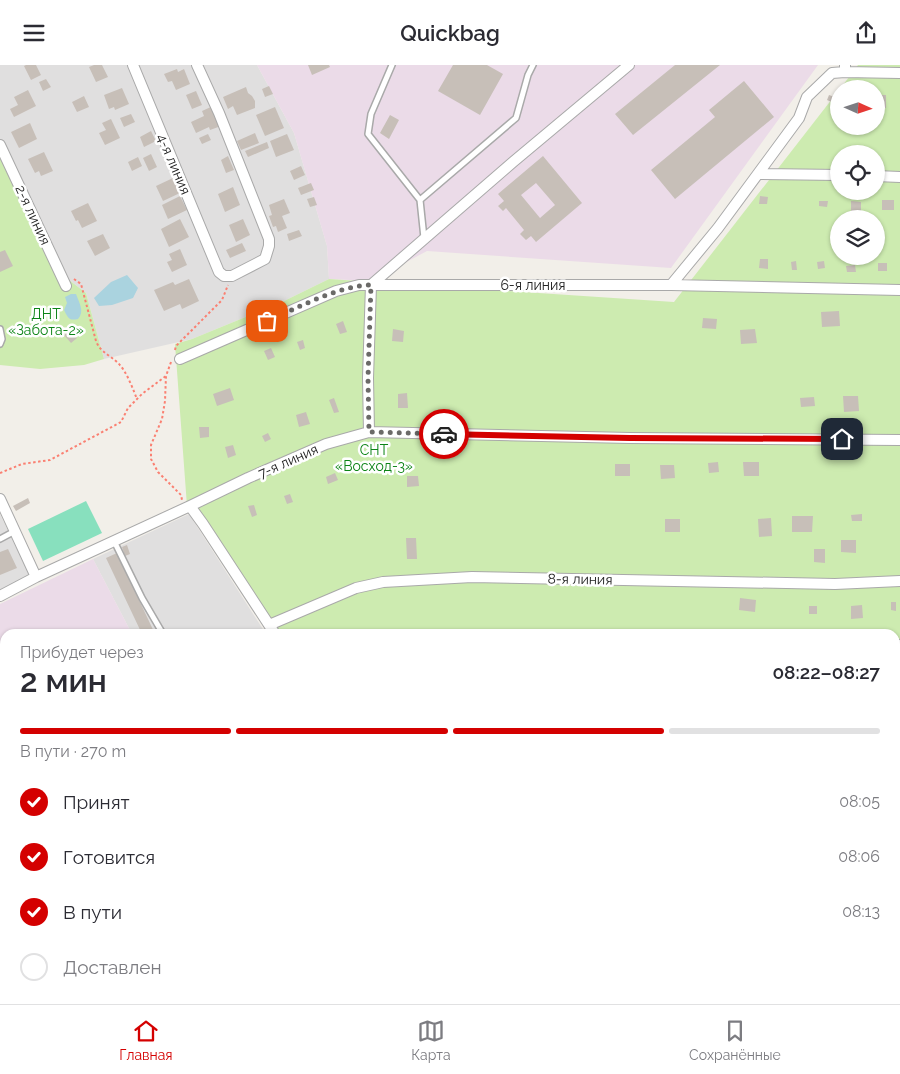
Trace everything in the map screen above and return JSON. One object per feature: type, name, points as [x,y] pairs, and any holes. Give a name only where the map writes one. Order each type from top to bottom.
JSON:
[{"type":"street","name":"4-я линия","points":[[133,65],[219,272],[224,276],[232,276]]},
{"type":"street","points":[[197,65],[219,113],[269,239],[265,259],[232,276]]},
{"type":"street","points":[[369,432],[368,378],[371,285],[629,65]]},
{"type":"street","points":[[672,285],[759,174],[799,118],[807,97],[832,73],[845,68],[900,73]]},
{"type":"street","name":"2-я линия","points":[[0,145],[66,286]]},
{"type":"street","points":[[759,174],[830,175]]},
{"type":"street","points":[[885,176],[900,177]]},
{"type":"street","name":"6-я линия","points":[[175,358],[336,291],[359,285],[672,285],[900,290]]},
{"type":"street","name":"7-я линия","points":[[0,596],[36,577],[248,478],[326,444],[369,432],[630,438],[900,439]]},
{"type":"street","points":[[0,499],[36,577]]},
{"type":"street","points":[[187,508],[203,524],[272,629]]},
{"type":"street","name":"8-я линия","points":[[272,629],[356,588],[383,582],[472,577],[835,584],[900,581]]},
{"type":"lane","points":[[392,65],[371,114],[368,134],[420,200],[424,239]]},
{"type":"lane","points":[[420,200],[516,118],[528,75],[533,65]]},
{"type":"lane","points":[[0,329],[2,339],[0,344]]},
{"type":"lane","points":[[0,539],[15,531]]},
{"type":"lane","points":[[114,541],[142,598],[160,629]]},
{"type":"path","points":[[58,268],[81,284],[98,347],[119,364],[126,374],[137,399]]},
{"type":"path","points":[[187,508],[181,495],[158,472],[151,459],[151,445],[162,419],[166,376],[175,358],[176,346],[222,300],[232,276]]},
{"type":"path","points":[[0,473],[22,464],[50,460],[121,422],[128,408],[142,394],[166,376]]},
{"type":"shaded area","points":[[0,65],[257,65],[294,133],[327,246],[329,279],[280,303],[192,339],[104,359],[86,293],[52,267],[0,158]]},
{"type":"shaded area","points":[[257,65],[818,65],[671,268],[427,251],[371,281],[329,279],[327,246],[294,133]]},
{"type":"shaded area","points":[[0,514],[30,576],[0,590]]},
{"type":"shaded area","points":[[189,514],[263,629],[129,629],[93,559]]},
{"type":"shaded area","points":[[93,559],[129,629],[0,629],[0,604]]},
{"type":"green space","name":"СНТ «Восход-3»","points":[[858,65],[900,65],[900,629],[267,629],[187,506],[175,344],[192,339],[280,303],[329,279],[674,302],[830,102],[830,135],[885,135],[885,80],[847,80]]},
{"type":"green space","name":"ДНТ «Забота-2»","points":[[0,158],[52,267],[86,293],[104,359],[84,365],[40,369],[0,365]]},
{"type":"green space","points":[[86,501],[102,533],[43,561],[28,529]]},
{"type":"water","points":[[127,275],[138,288],[133,298],[112,305],[99,306],[94,298],[111,282]]},
{"type":"water","points":[[76,294],[81,307],[80,316],[78,319],[73,320],[69,318],[64,310],[67,303],[65,297]]},
{"type":"building","points":[[36,65],[41,75],[31,80],[24,66]]},
{"type":"building","points":[[102,65],[108,77],[96,82],[89,67]]},
{"type":"building","points":[[308,65],[329,65],[330,67],[312,75]]},
{"type":"building","points":[[453,65],[487,65],[503,74],[480,115],[438,91]]},
{"type":"building","points":[[675,65],[720,65],[633,135],[615,114]]},
{"type":"building","points":[[177,69],[178,72],[184,69],[190,84],[176,90],[172,81],[168,82],[164,74]]},
{"type":"building","points":[[46,79],[51,87],[43,91],[39,82]]},
{"type":"building","points":[[744,81],[774,117],[675,199],[651,170],[715,117],[709,110]]},
{"type":"building","points":[[269,86],[273,94],[265,97],[262,89]]},
{"type":"building","points":[[246,87],[248,93],[255,101],[255,108],[237,115],[233,106],[228,109],[223,97]]},
{"type":"building","points":[[122,88],[129,104],[115,110],[114,107],[109,109],[104,95]]},
{"type":"building","points":[[28,90],[36,106],[14,117],[10,109],[18,105],[14,97]]},
{"type":"building","points":[[196,91],[202,105],[192,109],[186,95]]},
{"type":"building","points":[[84,96],[89,107],[77,112],[72,102]]},
{"type":"building","points":[[213,106],[221,126],[210,130],[209,127],[196,133],[191,122],[204,116],[202,111]]},
{"type":"building","points":[[275,107],[284,128],[265,136],[256,115]]},
{"type":"building","points":[[131,114],[135,122],[124,127],[120,118]]},
{"type":"building","points":[[390,115],[399,120],[389,139],[380,133]]},
{"type":"building","points":[[111,119],[120,138],[105,145],[99,133],[106,130],[102,123]]},
{"type":"building","points":[[30,123],[37,139],[19,148],[11,132]]},
{"type":"building","points":[[151,131],[156,141],[144,147],[140,137]]},
{"type":"building","points":[[255,133],[259,143],[241,150],[237,141]]},
{"type":"building","points":[[208,134],[211,140],[202,144],[199,138]]},
{"type":"building","points":[[287,134],[294,150],[276,157],[270,141]]},
{"type":"building","points":[[267,142],[269,148],[248,157],[245,151]]},
{"type":"building","points":[[44,152],[53,171],[41,176],[39,171],[35,173],[28,159]]},
{"type":"building","points":[[151,154],[157,167],[149,171],[143,158]]},
{"type":"building","points":[[228,156],[234,170],[226,173],[221,160]]},
{"type":"building","points":[[543,156],[582,203],[536,242],[531,236],[526,240],[520,234],[524,230],[506,208],[503,211],[498,206],[504,201],[498,194]],"holes":[[[536,183],[555,205],[540,218],[521,195]]]},
{"type":"building","points":[[138,157],[142,166],[132,171],[128,162]]},
{"type":"building","points":[[301,166],[305,175],[294,180],[290,171]]},
{"type":"building","points":[[173,178],[180,193],[163,201],[156,186]]},
{"type":"building","points":[[311,183],[314,190],[301,195],[298,188]]},
{"type":"building","points":[[233,187],[240,205],[225,212],[218,194]]},
{"type":"building","points":[[180,196],[187,210],[168,219],[162,205]]},
{"type":"building","points":[[760,196],[768,197],[767,204],[759,204]]},
{"type":"building","points":[[314,197],[317,205],[310,207],[307,199]]},
{"type":"building","points":[[284,199],[290,213],[282,216],[287,228],[278,232],[276,226],[273,227],[269,216],[272,215],[269,205]]},
{"type":"building","points":[[882,200],[894,200],[894,210],[882,210]]},
{"type":"building","points":[[819,201],[828,201],[827,207],[819,206]]},
{"type":"building","points":[[851,201],[861,202],[861,210],[851,210]]},
{"type":"building","points":[[88,203],[97,221],[82,228],[71,211]]},
{"type":"building","points":[[180,219],[189,237],[169,247],[161,229]]},
{"type":"building","points":[[243,219],[250,235],[236,242],[229,225]]},
{"type":"building","points":[[299,230],[302,236],[289,241],[287,234]]},
{"type":"building","points":[[103,234],[110,248],[95,256],[87,241]]},
{"type":"building","points":[[242,243],[246,251],[230,258],[226,250]]},
{"type":"building","points":[[180,249],[187,265],[172,272],[167,262],[172,260],[169,254]]},
{"type":"building","points":[[5,250],[13,266],[0,272],[0,252]]},
{"type":"building","points":[[760,259],[768,259],[768,269],[759,268]]},
{"type":"building","points":[[796,261],[797,270],[792,270],[791,262]]},
{"type":"building","points":[[824,261],[825,268],[818,269],[817,262]]},
{"type":"building","points":[[887,263],[887,271],[878,271],[878,265],[885,265]]},
{"type":"building","points":[[855,265],[856,272],[847,272],[846,266]]},
{"type":"building","points":[[189,279],[199,301],[182,309],[180,304],[164,311],[154,290],[173,282],[175,285]]},
{"type":"building","points":[[839,311],[840,326],[822,327],[821,312]]},
{"type":"building","points":[[703,318],[717,319],[716,329],[702,328]]},
{"type":"building","points":[[343,321],[347,332],[340,334],[336,324]]},
{"type":"building","points":[[393,329],[404,331],[403,342],[392,341]]},
{"type":"building","points":[[755,329],[757,343],[741,344],[740,330]]},
{"type":"building","points":[[70,330],[77,338],[71,343],[64,335]]},
{"type":"building","points":[[303,340],[305,348],[300,350],[297,342]]},
{"type":"building","points":[[271,348],[275,357],[268,360],[264,351]]},
{"type":"building","points":[[230,388],[234,400],[217,406],[213,394]]},
{"type":"building","points":[[407,393],[408,408],[398,408],[398,394]]},
{"type":"building","points":[[843,396],[858,396],[859,411],[844,412]]},
{"type":"building","points":[[814,397],[815,406],[801,407],[800,398]]},
{"type":"building","points":[[334,398],[339,412],[334,413],[329,400]]},
{"type":"building","points":[[306,412],[310,424],[299,427],[296,415]]},
{"type":"building","points":[[199,427],[209,427],[209,437],[200,438]]},
{"type":"building","points":[[268,433],[271,439],[265,442],[262,436]]},
{"type":"building","points":[[233,445],[236,455],[228,458],[225,447]]},
{"type":"building","points":[[373,461],[374,468],[368,469],[367,462]]},
{"type":"building","points":[[718,462],[719,472],[709,473],[708,463]]},
{"type":"building","points":[[743,462],[759,462],[759,476],[744,476]]},
{"type":"building","points":[[615,464],[630,464],[630,476],[615,476]]},
{"type":"building","points":[[660,465],[674,465],[675,478],[661,479]]},
{"type":"building","points":[[335,473],[338,480],[328,484],[326,477]]},
{"type":"building","points":[[407,476],[418,476],[419,486],[407,487]]},
{"type":"building","points":[[290,494],[293,502],[287,504],[284,496]]},
{"type":"building","points":[[28,498],[30,503],[16,511],[13,506]]},
{"type":"building","points":[[254,505],[257,515],[252,517],[248,506]]},
{"type":"building","points":[[862,514],[862,521],[852,521],[851,515]]},
{"type":"building","points":[[792,516],[813,516],[812,532],[792,532]]},
{"type":"building","points":[[771,518],[772,536],[759,537],[758,519]]},
{"type":"building","points":[[665,519],[680,519],[680,532],[665,532]]},
{"type":"building","points":[[406,538],[416,538],[417,559],[407,559]]},
{"type":"building","points":[[841,540],[856,540],[856,553],[841,552]]},
{"type":"building","points":[[127,545],[130,554],[125,556],[122,547]]},
{"type":"building","points":[[8,549],[17,568],[0,575],[0,552]]},
{"type":"building","points":[[814,549],[825,549],[825,563],[814,562]]},
{"type":"building","points":[[117,553],[153,629],[140,629],[106,558]]},
{"type":"building","points":[[740,598],[756,600],[755,612],[739,610]]},
{"type":"building","points":[[891,602],[896,602],[896,611],[891,610]]},
{"type":"building","points":[[862,605],[863,618],[851,619],[851,606]]},
{"type":"building","points":[[809,606],[817,606],[817,614],[809,614]]},
{"type":"way so far","points":[[267,321],[336,291],[359,285],[371,285],[368,378],[369,432],[444,434]]},
{"type":"route","points":[[444,434],[630,438],[842,439]]}]
